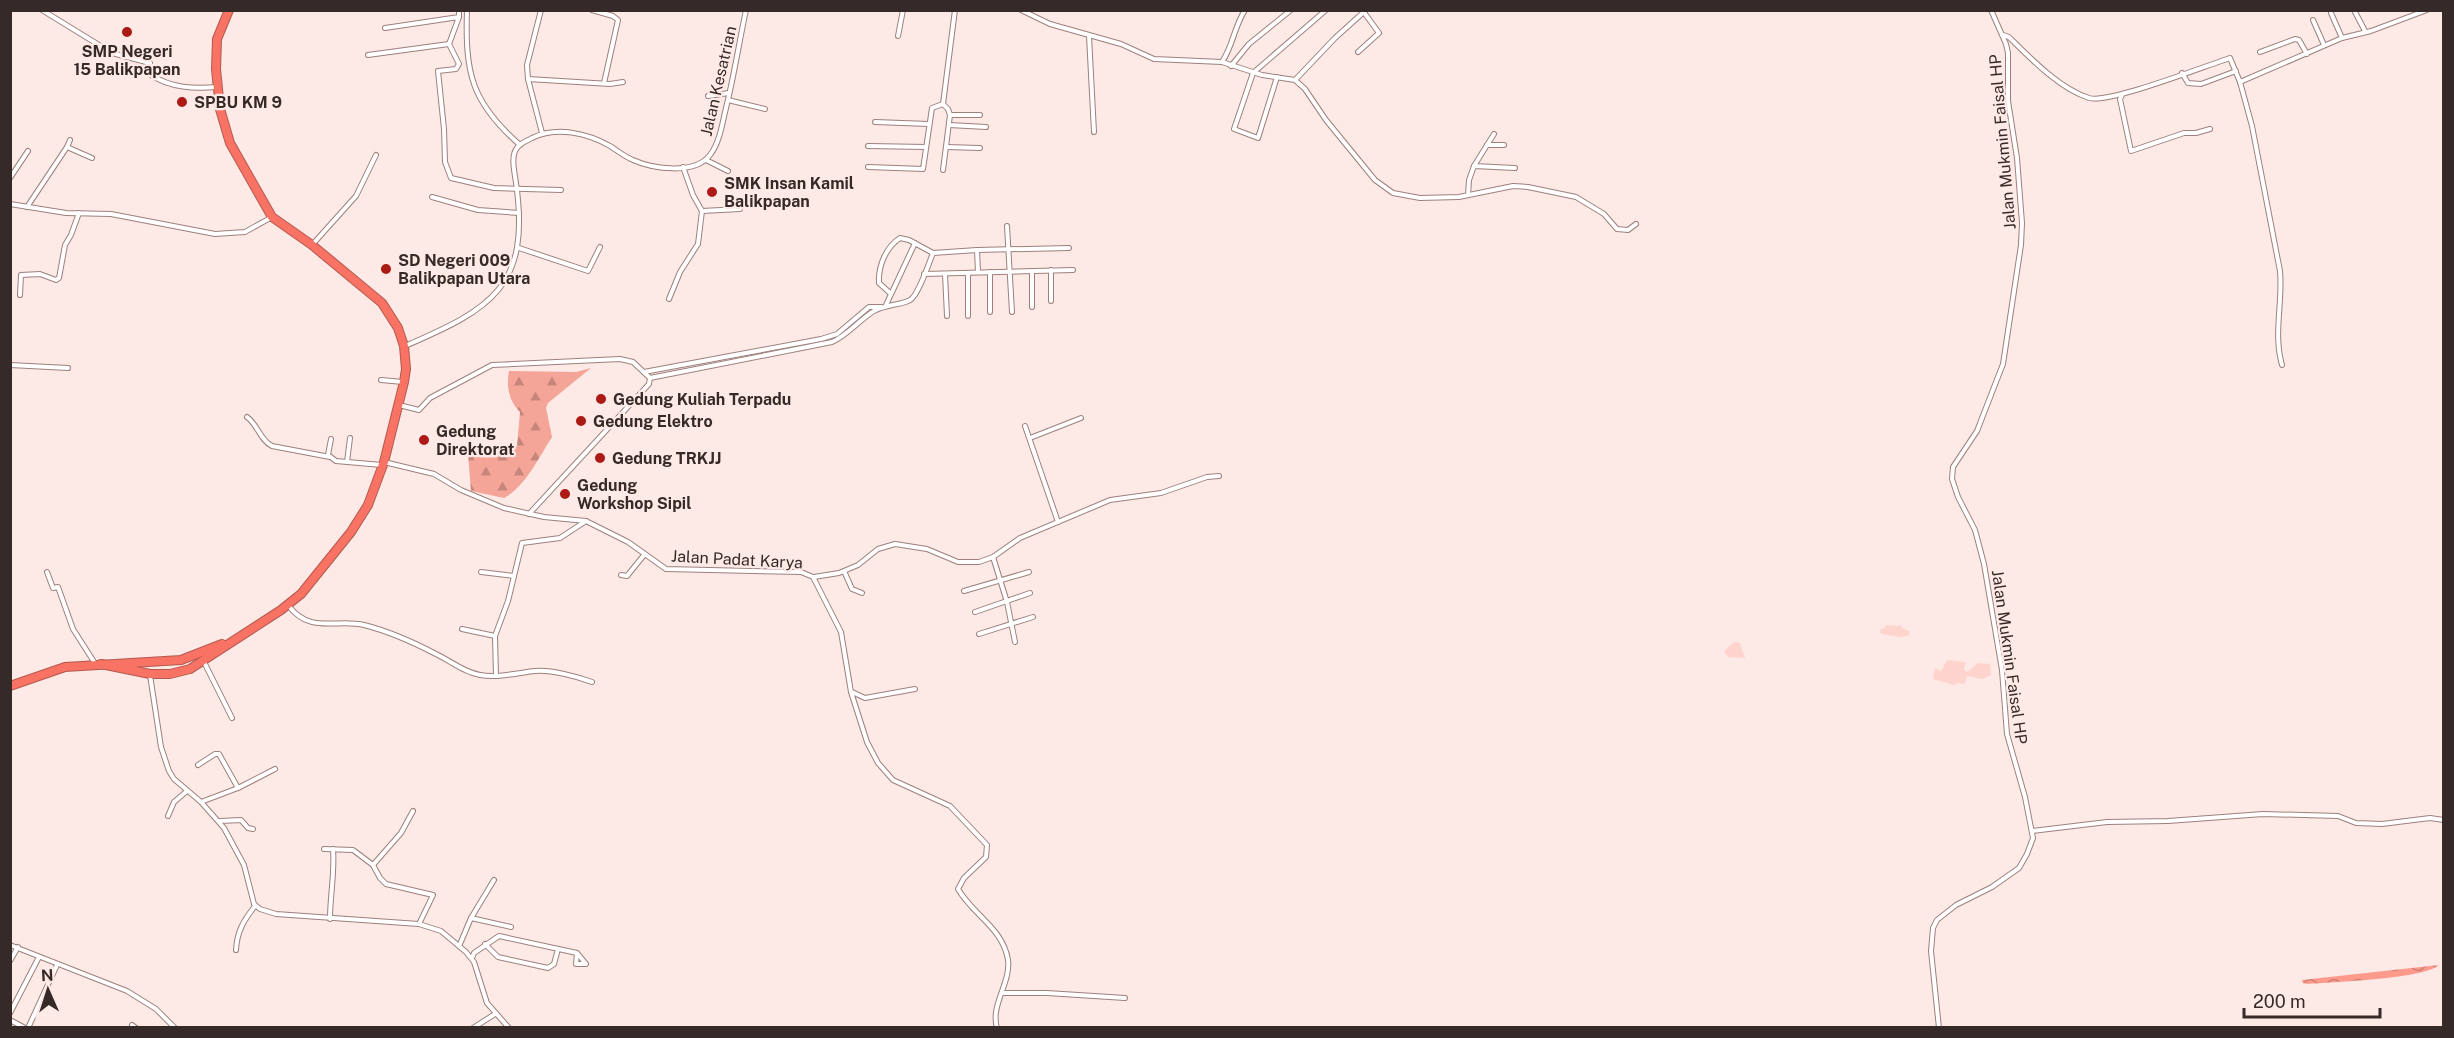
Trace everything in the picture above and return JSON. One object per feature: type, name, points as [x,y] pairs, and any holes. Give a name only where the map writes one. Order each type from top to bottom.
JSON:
[{"type":"highway","points":[[98,665],[150,674],[179,672],[204,662],[235,638],[287,605],[322,570],[368,505],[383,464],[404,382],[406,369],[404,346],[398,328],[382,303],[312,245],[272,217],[230,143],[223,124],[216,69],[217,39],[229,10]]},
{"type":"highway","points":[[10,686],[65,667],[182,660],[235,638]]},
{"type":"street","points":[[42,10],[112,53],[150,63],[151,75],[163,82],[185,87],[218,86]]},
{"type":"street","points":[[448,44],[458,25],[459,10]]},
{"type":"street","points":[[404,346],[457,323],[483,307],[502,286],[519,248],[518,190],[514,154],[520,145],[491,117],[477,95],[466,55],[467,10]]},
{"type":"street","points":[[541,10],[528,59],[528,79],[542,133]]},
{"type":"street","points":[[592,10],[618,18],[604,83]]},
{"type":"street","name":"Jalan Kesatrian","points":[[520,145],[542,133],[561,132],[584,135],[640,163],[659,167],[683,168],[706,160],[718,141],[740,51],[746,10]]},
{"type":"street","points":[[898,36],[903,10]]},
{"type":"street","points":[[943,104],[955,10]]},
{"type":"street","points":[[1021,10],[1050,24],[1121,44],[1160,60],[1222,62],[1253,73],[1295,80],[1305,89],[1326,120],[1361,163],[1388,191],[1411,197],[1468,195],[1513,186],[1528,187],[1576,197],[1608,218],[1617,229],[1628,230],[1636,224]]},
{"type":"street","points":[[1222,62],[1230,50],[1236,25],[1245,10]]},
{"type":"street","points":[[1231,66],[1249,44],[1291,10]]},
{"type":"street","points":[[1277,77],[1258,138],[1234,129],[1253,73],[1326,10]]},
{"type":"street","name":"Jalan Mukmin Faisal HP","points":[[1939,1028],[1931,951],[1933,928],[1937,920],[1956,905],[1992,887],[2019,868],[2031,844],[2032,831],[2007,734],[2002,670],[1984,564],[1975,530],[1958,497],[1952,479],[1955,462],[1977,431],[2003,364],[2021,245],[2022,223],[2017,158],[2008,101],[2008,53],[1991,10]]},
{"type":"street","points":[[2354,10],[2365,31]]},
{"type":"street","points":[[2240,82],[2342,38],[2427,10]]},
{"type":"street","points":[[1295,80],[1364,11],[1379,33],[1358,52]]},
{"type":"street","points":[[2331,14],[2342,38]]},
{"type":"street","points":[[385,28],[459,17]]},
{"type":"street","points":[[2313,20],[2324,45]]},
{"type":"street","points":[[2002,35],[2009,37],[2056,80],[2083,95],[2099,99],[2122,94],[2230,58],[2240,82],[2256,143],[2280,271],[2282,287],[2278,338],[2282,365]]},
{"type":"street","points":[[1089,36],[1094,132]]},
{"type":"street","points":[[2260,52],[2295,39],[2299,40],[2307,54]]},
{"type":"street","points":[[368,55],[448,44]]},
{"type":"street","points":[[448,44],[459,64],[456,69],[438,71],[445,162],[451,178],[490,188],[561,190]]},
{"type":"street","points":[[2182,74],[2188,83],[2196,85],[2236,71]]},
{"type":"street","points":[[528,79],[623,82]]},
{"type":"street","points":[[708,96],[729,93]]},
{"type":"street","points":[[2122,94],[2120,99],[2131,151],[2184,133],[2196,133],[2210,129]]},
{"type":"street","points":[[728,100],[765,109]]},
{"type":"street","points":[[943,104],[950,116],[943,170]]},
{"type":"street","points":[[868,167],[923,169],[932,108],[943,104]]},
{"type":"street","points":[[950,116],[980,116]]},
{"type":"street","points":[[875,122],[929,124]]},
{"type":"street","points":[[949,125],[986,127]]},
{"type":"street","points":[[1468,195],[1469,180],[1474,166],[1494,134]]},
{"type":"street","points":[[27,207],[70,140]]},
{"type":"street","points":[[1487,145],[1504,145]]},
{"type":"street","points":[[868,146],[926,147]]},
{"type":"street","points":[[67,147],[92,158]]},
{"type":"street","points":[[946,147],[980,148]]},
{"type":"street","points":[[10,178],[28,151]]},
{"type":"street","points":[[312,245],[356,196],[376,155]]},
{"type":"street","points":[[706,160],[728,171]]},
{"type":"street","points":[[1474,166],[1515,168]]},
{"type":"street","points":[[669,299],[680,272],[698,244],[702,211],[683,168]]},
{"type":"street","points":[[432,197],[478,210],[519,213]]},
{"type":"street","points":[[10,204],[79,213],[111,214],[215,234],[245,232],[272,217]]},
{"type":"street","points":[[702,211],[740,209]]},
{"type":"street","points":[[20,295],[21,275],[40,274],[56,280],[59,278],[65,244],[79,213]]},
{"type":"street","points":[[1007,226],[1012,312]]},
{"type":"street","points":[[890,293],[879,283],[879,272],[886,253],[900,238],[933,253],[1069,248]]},
{"type":"street","points":[[650,378],[832,342],[883,306],[915,243]]},
{"type":"street","points":[[519,248],[588,271],[600,247]]},
{"type":"street","points":[[977,250],[978,272]]},
{"type":"street","points":[[644,372],[822,339],[837,333],[869,307],[906,302],[913,298],[933,253]]},
{"type":"street","points":[[1051,270],[1051,302]]},
{"type":"street","points":[[924,274],[1073,270]]},
{"type":"street","points":[[1032,271],[1032,307]]},
{"type":"street","points":[[990,272],[990,312]]},
{"type":"street","points":[[968,273],[968,316]]},
{"type":"street","points":[[945,274],[947,316]]},
{"type":"street","points":[[399,405],[419,410],[430,398],[484,368],[502,363],[625,358],[633,362],[650,378]]},
{"type":"street","points":[[10,365],[68,368]]},
{"type":"street","points":[[529,514],[649,384],[650,378]]},
{"type":"street","points":[[381,380],[404,382]]},
{"type":"street","name":"Jalan Padat Karya","points":[[247,417],[254,422],[267,444],[330,457],[336,461],[383,464],[426,471],[490,504],[529,514],[586,521],[628,542],[660,566],[673,570],[793,572],[808,573],[813,577],[841,632],[851,692],[867,742],[885,772],[901,784],[950,806],[987,845],[986,857],[964,878],[958,889],[971,907],[1002,939],[1009,962],[995,1019],[997,1028]]},
{"type":"street","points":[[1030,438],[1081,417]]},
{"type":"street","points":[[1026,426],[1058,522]]},
{"type":"street","points":[[347,462],[350,438]]},
{"type":"street","points":[[330,457],[331,439]]},
{"type":"street","points":[[813,577],[844,571],[858,565],[878,549],[896,544],[920,547],[967,563],[993,557],[1020,538],[1110,500],[1161,493],[1207,477],[1219,476]]},
{"type":"street","points":[[496,676],[495,636],[522,543],[560,538],[586,521]]},
{"type":"street","points":[[621,575],[627,576],[644,555]]},
{"type":"street","points":[[993,557],[1007,602],[1015,642]]},
{"type":"street","points":[[844,571],[852,590],[862,592]]},
{"type":"street","points":[[47,572],[53,588],[58,587],[73,629],[98,665]]},
{"type":"street","points":[[481,572],[514,576]]},
{"type":"street","points":[[964,591],[1029,572]]},
{"type":"street","points":[[975,612],[1030,593]]},
{"type":"street","points":[[287,605],[301,618],[328,625],[352,623],[365,625],[427,649],[471,673],[496,676],[542,670],[575,676],[592,682]]},
{"type":"street","points":[[979,634],[1033,617]]},
{"type":"street","points":[[462,629],[495,636]]},
{"type":"street","points":[[204,662],[232,718]]},
{"type":"street","points":[[150,674],[159,735],[166,764],[174,779],[220,821],[237,848],[246,871],[251,900],[255,906],[276,914],[419,924],[441,931],[460,944],[472,958],[487,1003],[509,1028]]},
{"type":"street","points":[[851,692],[865,698],[915,689]]},
{"type":"street","points":[[198,765],[215,754],[219,754],[238,788]]},
{"type":"street","points":[[201,802],[238,788],[275,769]]},
{"type":"street","points":[[168,816],[174,802],[187,791]]},
{"type":"street","points":[[373,865],[401,832],[413,811]]},
{"type":"street","points":[[2032,831],[2107,822],[2168,821],[2263,814],[2338,816],[2356,823],[2382,824],[2430,818],[2444,820]]},
{"type":"street","points":[[220,821],[241,820],[248,828],[253,829]]},
{"type":"street","points":[[324,849],[353,850],[373,865],[386,884],[434,895],[419,924]]},
{"type":"street","points":[[330,919],[329,900],[334,875],[333,849]]},
{"type":"street","points":[[460,944],[471,918],[495,880]]},
{"type":"street","points":[[236,950],[237,936],[241,926],[255,906]]},
{"type":"street","points":[[471,918],[511,927]]},
{"type":"street","points":[[472,958],[474,953],[485,944],[499,936],[577,953]]},
{"type":"street","points":[[485,944],[498,957],[548,968],[554,964],[558,949]]},
{"type":"street","points":[[10,945],[127,991],[168,1018],[175,1028]]},
{"type":"street","points":[[10,961],[18,947]]},
{"type":"street","points":[[10,1013],[39,957]]},
{"type":"street","points":[[10,1020],[26,1028],[57,965]]},
{"type":"street","points":[[1002,993],[1125,998]]},
{"type":"street","points":[[472,1028],[495,1014]]},
{"type":"shaded area","points":[[1886,625],[1901,625],[1909,631],[1910,635],[1900,637],[1882,634],[1881,629]]},
{"type":"shaded area","points":[[1734,642],[1740,643],[1745,658],[1728,657],[1724,651]]},
{"type":"shaded area","points":[[1947,660],[1966,662],[1964,669],[1967,672],[1978,663],[1990,664],[1991,675],[1983,679],[1967,676],[1965,684],[1954,685],[1933,679],[1935,668],[1941,671]]},
{"type":"green space","points":[[591,368],[548,403],[546,408],[552,437],[519,486],[504,498],[471,491],[468,454],[494,457],[505,454],[517,446],[520,412],[509,393],[509,371],[576,372]]},
{"type":"water","points":[[2439,965],[2430,970],[2397,977],[2307,984],[2302,980]]},
{"type":"place","name":"SMP Negeri 15 Balikpapan","points":[[127,32]]},
{"type":"place","name":"SPBU KM 9","points":[[182,102]]},
{"type":"place","name":"SMK Insan Kamil Balikpapan","points":[[712,192]]},
{"type":"place","name":"SD Negeri 009 Balikpapan Utara","points":[[386,269]]},
{"type":"place","name":"Gedung Kuliah Terpadu","points":[[601,399]]},
{"type":"place","name":"Gedung Elektro","points":[[581,421]]},
{"type":"place","name":"Gedung Direktorat","points":[[424,440]]},
{"type":"place","name":"Gedung TRKJJ","points":[[600,458]]},
{"type":"place","name":"Gedung Workshop Sipil","points":[[565,494]]}]
